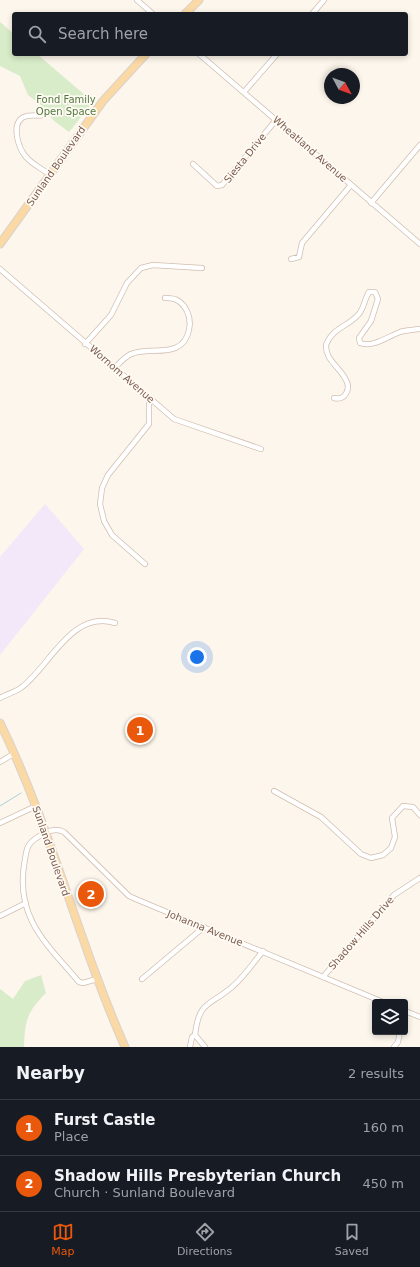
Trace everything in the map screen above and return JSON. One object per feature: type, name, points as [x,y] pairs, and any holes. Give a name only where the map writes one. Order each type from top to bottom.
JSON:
[{"type":"main road","points":[[187,12],[199,0]]},
{"type":"main road","name":"Sunland Boulevard","points":[[0,244],[103,101],[144,56]]},
{"type":"main road","name":"Sunland Boulevard","points":[[0,723],[15,753],[36,806],[97,979],[126,1047]]},
{"type":"street","points":[[137,0],[151,12]]},
{"type":"street","points":[[314,12],[324,0]]},
{"type":"street","name":"Wheatland Avenue","points":[[201,56],[420,244]]},
{"type":"street","points":[[244,92],[275,56]]},
{"type":"street","points":[[43,115],[24,116],[18,122],[17,130],[21,148],[27,158],[49,174]]},
{"type":"street","name":"Siesta Drive","points":[[193,164],[217,186],[222,186],[276,120]]},
{"type":"street","points":[[371,203],[420,145]]},
{"type":"street","points":[[291,259],[298,257],[302,242],[351,185]]},
{"type":"street","points":[[85,344],[111,315],[127,282],[141,268],[153,265],[202,268]]},
{"type":"street","name":"Wornom Avenue","points":[[0,269],[85,344],[174,419],[261,449]]},
{"type":"street","points":[[334,398],[338,399],[345,396],[348,390],[348,383],[328,355],[326,344],[335,331],[358,315],[363,309],[369,292],[375,292],[378,299],[371,321],[359,338],[360,343],[366,345],[402,331],[420,329]]},
{"type":"street","points":[[115,368],[123,359],[134,353],[168,351],[177,347],[183,341],[189,331],[189,318],[187,310],[174,298],[165,298]]},
{"type":"street","points":[[144,564],[112,535],[104,521],[100,499],[102,488],[108,475],[149,424],[149,398]]},
{"type":"street","points":[[0,698],[23,687],[64,640],[76,631],[96,622],[108,621],[115,623]]},
{"type":"street","points":[[0,762],[15,753]]},
{"type":"street","points":[[274,791],[321,817],[361,854],[370,858],[383,855],[391,848],[395,837],[392,818],[403,806],[413,807],[420,815]]},
{"type":"street","points":[[0,823],[36,806]]},
{"type":"street","name":"Johanna Avenue","points":[[45,833],[58,829],[64,832],[129,896],[376,999]]},
{"type":"street","points":[[45,833],[29,843],[27,848],[23,876],[26,903],[36,931],[79,982],[84,983],[97,979]]},
{"type":"street","name":"Shadow Hills Drive","points":[[323,977],[394,895],[420,878]]},
{"type":"street","points":[[0,916],[26,903]]},
{"type":"street","points":[[142,980],[204,927]]},
{"type":"street","points":[[190,1047],[189,1042],[195,1035],[197,1021],[205,1005],[234,985],[263,952]]},
{"type":"street","points":[[408,1012],[420,1017]]},
{"type":"street","points":[[195,1035],[205,1047]]},
{"type":"street","points":[[394,1047],[398,1042],[399,1035]]},
{"type":"shaded area","points":[[45,504],[84,549],[0,655],[0,557]]},
{"type":"green space","name":"Fond Family Open Space","points":[[0,22],[12,32],[12,56],[39,56],[93,102],[69,132],[53,120],[45,108],[28,95],[20,76],[0,66]]},
{"type":"green space","points":[[41,975],[46,993],[28,1017],[25,1030],[24,1047],[0,1047],[0,989],[13,999],[25,981]]},
{"type":"waterway","points":[[0,806],[21,793]]},
{"type":"place","name":"Furst Castle","points":[[140,730]]},
{"type":"place","name":"Shadow Hills Presbyterian Church","points":[[91,894]]}]
